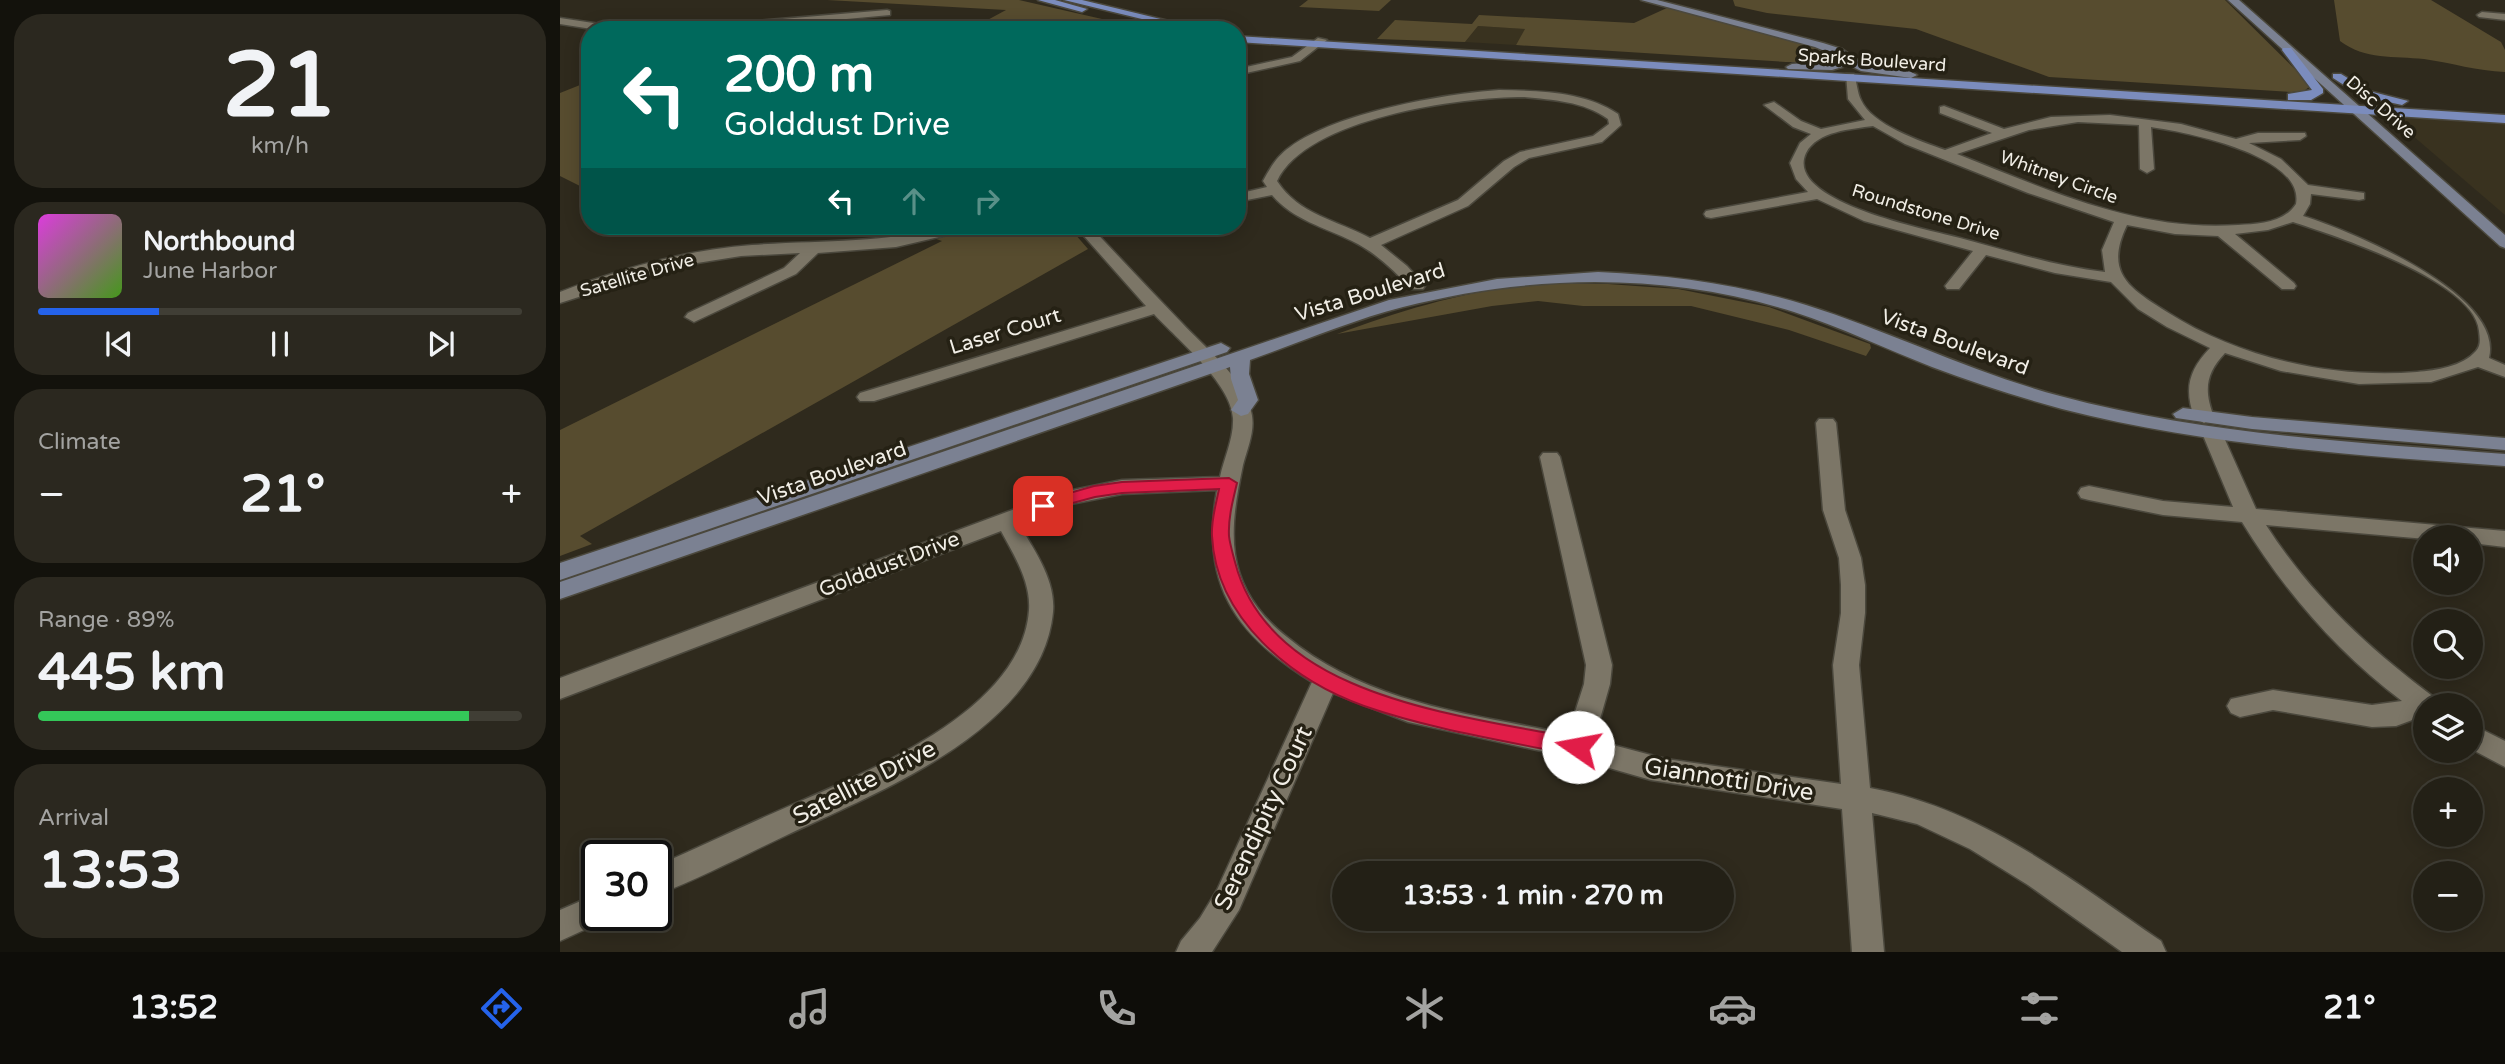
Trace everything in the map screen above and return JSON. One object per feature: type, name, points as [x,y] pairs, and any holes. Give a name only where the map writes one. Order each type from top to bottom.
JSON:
[{"type":"main road","points":[[1043,0],[1132,21]]},
{"type":"main road","points":[[1069,0],[1161,21]]},
{"type":"main road","points":[[1646,0],[1819,45],[1844,56],[1861,68],[1912,75]]},
{"type":"main road","name":"Disc Drive","points":[[2232,0],[2348,105],[2372,113],[2499,218]]},
{"type":"main road","name":"Disc Drive","points":[[2246,0],[2337,76],[2505,243]]},
{"type":"main road","name":"Sparks Boulevard","points":[[1246,38],[2201,99],[2348,105]]},
{"type":"main road","name":"Sparks Boulevard","points":[[1319,43],[1697,61],[2278,97],[2348,105],[2372,113],[2505,119]]},
{"type":"main road","points":[[2278,97],[2311,96],[2319,91],[2287,50]]},
{"type":"main road","points":[[1792,67],[1839,66],[1845,63],[1844,56]]},
{"type":"main road","points":[[1697,61],[1850,76],[2016,81]]},
{"type":"main road","points":[[2337,76],[2357,90],[2378,97],[2505,110]]},
{"type":"main road","points":[[2201,99],[2354,116],[2372,113]]},
{"type":"main road","name":"Sparks Boulevard","points":[[2372,113],[2505,110]]},
{"type":"main road","name":"Vista Boulevard","points":[[560,591],[1417,286],[1508,270],[1577,265],[1646,268],[1724,278],[1813,300],[1950,353],[2032,380],[2208,425],[2505,460]]},
{"type":"main road","name":"Vista Boulevard","points":[[560,572],[1206,361],[1242,357],[1395,304],[1436,293],[1510,280],[1622,277],[1690,284],[1779,303],[1942,364],[2037,395],[2204,424],[2206,422],[2208,425],[2505,444]]},
{"type":"main road","points":[[1241,410],[1248,400],[1239,381],[1238,368],[1242,357]]},
{"type":"street","points":[[793,21],[887,13]]},
{"type":"street","points":[[2482,15],[2505,17]]},
{"type":"street","points":[[560,21],[581,24]]},
{"type":"street","points":[[1246,70],[1288,62],[1319,43]]},
{"type":"street","name":"Whitney Circle","points":[[1850,76],[1855,102],[1876,122],[1945,154],[2071,205],[2122,220],[2171,229],[2222,231],[2261,227],[2292,217]]},
{"type":"street","points":[[1370,244],[1463,203],[1509,164],[1525,155],[1597,139],[1615,125],[1614,117],[1599,106],[1572,99],[1525,93],[1480,93],[1436,100],[1387,113],[1314,138],[1285,156],[1270,181],[1275,190],[1293,207],[1317,222],[1370,244],[1406,273],[1417,286]]},
{"type":"street","points":[[1770,105],[1797,124],[1822,134],[1876,122]]},
{"type":"street","points":[[1944,110],[2007,134]]},
{"type":"street","name":"Whitney Circle","points":[[1945,154],[2040,123],[2070,119],[2144,122],[2181,128],[2235,143],[2281,166],[2303,189]]},
{"type":"street","points":[[2144,122],[2147,169]]},
{"type":"street","name":"Roundstone Drive","points":[[1822,134],[1800,151],[1797,165],[1805,181],[1820,194],[1858,214],[2064,270],[2116,278]]},
{"type":"street","points":[[2235,143],[2258,137],[2300,136]]},
{"type":"street","points":[[1948,172],[1971,164]]},
{"type":"street","points":[[2122,220],[2109,248],[2108,258],[2116,278],[2152,311],[2222,346],[2314,371],[2375,378],[2429,376],[2449,372],[2477,360],[2486,351],[2490,330],[2479,308],[2454,285],[2395,253],[2292,217],[2304,205],[2303,189],[2359,196]]},
{"type":"street","points":[[1246,196],[1275,190]]},
{"type":"street","points":[[1711,214],[1820,194]]},
{"type":"street","points":[[2222,231],[2288,286]]},
{"type":"street","name":"Satellite Drive","points":[[560,298],[629,273],[688,259],[742,251],[880,245],[924,235]]},
{"type":"street","points":[[1090,235],[1206,361],[1235,395],[1241,410]]},
{"type":"street","points":[[694,317],[790,271],[813,248]]},
{"type":"street","points":[[1953,286],[1983,249]]},
{"type":"street","name":"Laser Court","points":[[867,397],[1157,308]]},
{"type":"street","points":[[2222,346],[2205,362],[2199,373],[2197,400],[2248,515],[2291,578],[2334,627],[2367,659],[2413,695]]},
{"type":"street","points":[[2477,360],[2505,371]]},
{"type":"street","name":"Giannotti Drive","points":[[1241,410],[1241,433],[1222,514],[1221,537],[1232,585],[1264,632],[1289,656],[1326,680],[1368,699],[1406,711],[1578,747],[1656,769],[1856,799],[1920,813],[1954,826],[1991,846],[2150,952]]},
{"type":"street","points":[[1826,423],[1834,510],[1850,558],[1853,585],[1853,613],[1846,665],[1868,952]]},
{"type":"street","points":[[1550,457],[1598,665],[1597,684],[1578,747]]},
{"type":"street","name":"Golddust Drive","points":[[560,689],[1066,498],[1122,488],[1229,483]]},
{"type":"street","points":[[2089,493],[2137,504],[2505,539]]},
{"type":"street","name":"Satellite Drive","points":[[672,874],[902,768],[967,726],[993,702],[1014,677],[1028,654],[1041,613],[1040,592],[1035,576],[1006,520]]},
{"type":"street","name":"Serendipity Court","points":[[1192,952],[1211,929],[1228,900],[1326,680]]},
{"type":"street","points":[[2240,706],[2273,700],[2372,716],[2396,715],[2413,709]]},
{"type":"street","points":[[2483,742],[2505,755]]},
{"type":"street","points":[[560,926],[581,916]]},
{"type":"shaded area","points":[[827,0],[1019,0],[1111,21],[986,21],[1006,10]]},
{"type":"shaded area","points":[[1308,0],[1391,0],[1379,11],[1299,7]]},
{"type":"shaded area","points":[[1733,0],[2225,0],[2306,80],[2309,87],[2304,91],[2292,92],[2049,77],[1916,29],[1767,13],[1735,6]]},
{"type":"shaded area","points":[[2334,0],[2431,0],[2501,42],[2505,50],[2505,72],[2359,51],[2340,41]]},
{"type":"shaded area","points":[[1669,7],[1807,43],[1834,54],[1835,61],[1786,62],[1516,45],[1525,29],[1478,26],[1465,42],[1377,39],[1395,20],[1472,24],[1479,15],[1634,23]]},
{"type":"shaded area","points":[[1478,26],[1526,29],[1516,45],[1465,42]]},
{"type":"shaded area","points":[[581,85],[581,186],[560,176],[560,93]]},
{"type":"shaded area","points":[[2409,118],[2505,124],[2505,215],[2397,120]]},
{"type":"shaded area","points":[[950,235],[1076,235],[1088,249],[580,536],[592,544],[560,556],[560,430],[942,241],[936,239]]},
{"type":"shaded area","points":[[1608,284],[1678,289],[1769,307],[1870,344],[1871,348],[1866,356],[1789,330],[1691,306],[1583,306],[1538,301],[1492,306],[1337,334],[1405,311],[1474,293],[1532,285]]},
{"type":"route","points":[[1043,506],[1066,498],[1122,488],[1229,483],[1222,514],[1221,537],[1224,561],[1232,585],[1264,632],[1289,656],[1326,680],[1368,699],[1406,711],[1578,747]]}]
